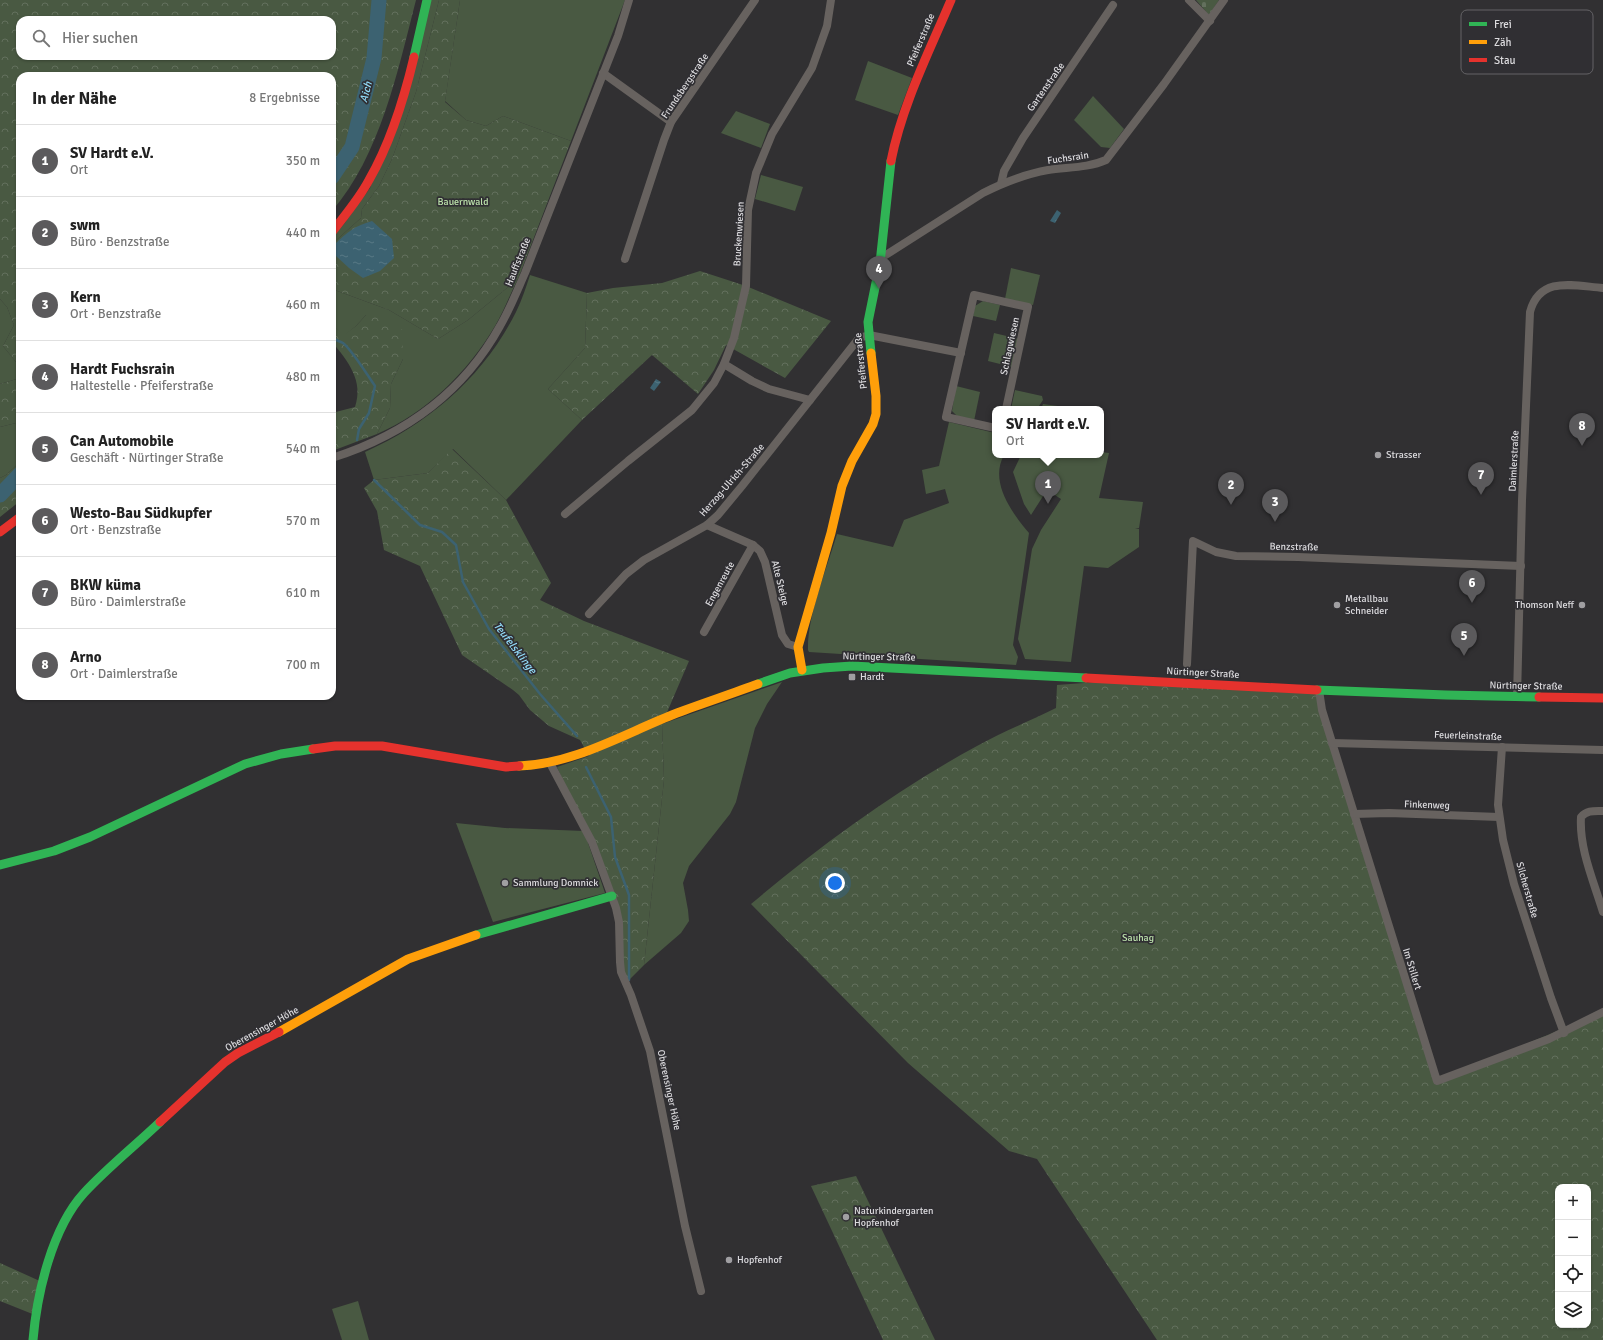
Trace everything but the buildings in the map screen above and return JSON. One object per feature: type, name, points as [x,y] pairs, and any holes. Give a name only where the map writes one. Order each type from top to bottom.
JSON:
[{"type":"main road","points":[[336,228],[344,219],[368,183],[392,135],[403,102],[427,0]]},
{"type":"main road","name":"Pfeiferstraße","points":[[802,670],[798,647],[830,538],[842,486],[852,461],[873,424],[876,414],[876,396],[868,322],[881,258],[891,162],[899,129],[910,96],[950,0]]},
{"type":"main road","points":[[0,532],[16,520]]},
{"type":"main road","name":"Nürtinger Straße","points":[[0,866],[54,851],[90,837],[207,780],[245,764],[281,754],[335,746],[382,746],[506,766],[530,766],[550,763],[608,743],[713,699],[802,670],[852,666],[1319,690],[1517,697],[1603,698]]},
{"type":"main road","name":"Oberensinger Höhe","points":[[33,1340],[35,1315],[42,1282],[59,1236],[69,1215],[84,1193],[225,1062],[238,1053],[275,1034],[408,959],[461,939],[612,896]]},
{"type":"street","name":"Hauffstraße","points":[[336,456],[388,436],[415,420],[437,403],[456,384],[473,366],[487,347],[509,309],[525,273],[618,36],[629,0]]},
{"type":"street","name":"Frundsbergstraße","points":[[625,259],[671,122],[755,0]]},
{"type":"street","name":"Bruckenwiesen","points":[[565,514],[692,410],[714,383],[724,364],[734,338],[746,286],[748,210],[756,174],[772,134],[812,68],[827,26],[831,0]]},
{"type":"street","points":[[1189,0],[1210,21]]},
{"type":"street","name":"Fuchsrain","points":[[881,258],[983,193],[1001,184],[1046,171],[1097,164],[1106,160],[1164,84],[1224,0]]},
{"type":"street","name":"Gartenstraße","points":[[1001,184],[1004,170],[1023,138],[1113,5]]},
{"type":"street","points":[[603,72],[671,122]]},
{"type":"street","name":"Daimlerstraße","points":[[1517,697],[1529,320],[1533,303],[1542,292],[1550,287],[1566,284],[1603,288]]},
{"type":"street","name":"Schlagwiesen","points":[[992,427],[946,417],[974,295],[1028,307],[1007,406]]},
{"type":"street","points":[[869,335],[961,353]]},
{"type":"street","name":"Herzog-Ulrich-Straße","points":[[589,614],[626,574],[644,560],[707,525],[718,515],[859,338],[869,335]]},
{"type":"street","points":[[724,364],[752,381],[769,389],[810,400]]},
{"type":"street","points":[[707,525],[753,545]]},
{"type":"street","name":"Benzstraße","points":[[1187,664],[1192,541],[1216,552],[1236,556],[1521,566]]},
{"type":"street","name":"Alte Steige","points":[[753,545],[760,551],[765,562],[782,635],[788,644],[798,647]]},
{"type":"street","name":"Engenreute","points":[[704,632],[753,545]]},
{"type":"street","name":"Im Stillert","points":[[1319,690],[1322,710],[1437,1081],[1564,1033],[1603,1012]]},
{"type":"street","name":"Feuerleinstraße","points":[[1332,743],[1603,750]]},
{"type":"street","name":"Silcherstraße","points":[[1502,747],[1499,817],[1514,884],[1564,1033]]},
{"type":"street","name":"Oberensinger Höhe","points":[[550,763],[592,842],[612,896],[619,922],[621,972],[650,1051],[685,1226],[701,1291]]},
{"type":"street","points":[[1603,811],[1591,811],[1585,813],[1581,817],[1580,826],[1586,858],[1603,912]]},
{"type":"street","name":"Finkenweg","points":[[1354,814],[1389,813],[1499,817]]},
{"type":"green space","points":[[0,0],[416,0],[394,83],[375,139],[363,165],[349,189],[336,206],[336,72],[16,72],[16,362],[3,346],[14,325],[7,307],[0,299]]},
{"type":"green space","points":[[431,0],[439,0],[416,92],[392,159],[379,186],[362,209],[361,218],[336,240],[336,233],[370,188]]},
{"type":"green space","name":"Bauernwald","points":[[439,0],[460,0],[445,102],[466,120],[486,126],[503,116],[571,141],[518,279],[468,320],[438,339],[389,310],[336,290],[336,240],[361,218],[362,209],[379,186],[392,159],[416,92]]},
{"type":"green space","points":[[460,0],[625,0],[571,141],[503,116],[486,126],[466,120],[445,101]]},
{"type":"green space","points":[[1196,0],[1219,0],[1209,15]]},
{"type":"green space","points":[[868,61],[912,78],[898,115],[855,100]]},
{"type":"green space","points":[[1093,96],[1124,129],[1110,148],[1101,147],[1074,120]]},
{"type":"green space","points":[[736,111],[770,124],[761,148],[721,133]]},
{"type":"green space","points":[[761,175],[803,187],[795,211],[755,199]]},
{"type":"green space","points":[[1011,268],[1040,275],[1033,305],[1005,299]]},
{"type":"green space","points":[[700,271],[746,286],[831,321],[785,378],[726,345],[714,370],[698,394],[652,355],[582,420],[548,389],[585,348],[587,293],[613,288],[662,283]]},
{"type":"green space","points":[[530,275],[587,293],[585,348],[548,389],[582,420],[506,500],[453,449],[428,473],[374,480],[365,452],[412,427],[433,412],[471,377],[488,357],[503,335],[524,294]]},
{"type":"green space","points":[[518,279],[495,326],[484,343],[459,375],[429,403],[412,415],[377,434],[390,408],[391,384],[403,359],[366,315],[344,336],[336,328],[336,290],[389,310],[438,339],[468,320]]},
{"type":"green space","points":[[0,299],[7,307],[14,325],[3,346],[16,362],[16,379],[0,384]]},
{"type":"green space","points":[[983,301],[1000,305],[996,321],[973,316],[975,306]]},
{"type":"green space","points":[[366,315],[379,316],[402,328],[403,359],[391,384],[390,408],[377,434],[336,449],[336,412],[355,407],[357,389],[356,380],[349,364],[336,347],[336,328],[344,335],[356,326]]},
{"type":"green space","points":[[994,333],[1019,339],[1012,367],[988,361]]},
{"type":"green space","points":[[16,379],[16,423],[0,427],[0,384]]},
{"type":"green space","points":[[956,386],[980,392],[974,421],[958,417],[952,411]]},
{"type":"green space","points":[[1015,390],[1042,396],[1043,400],[1039,406],[1012,406]]},
{"type":"green space","points":[[1043,404],[1058,406],[1042,406]]},
{"type":"green space","points":[[949,422],[992,432],[992,458],[1003,458],[1000,465],[999,476],[1004,497],[1029,533],[1013,645],[1018,657],[1016,665],[809,652],[809,637],[814,607],[837,534],[893,547],[904,520],[949,503],[945,489],[926,494],[922,470],[939,466]]},
{"type":"green space","points":[[16,423],[16,466],[6,475],[0,478],[0,427]]},
{"type":"green space","points":[[452,449],[506,500],[551,583],[540,600],[584,621],[689,661],[662,724],[664,780],[644,965],[629,980],[625,980],[613,895],[557,767],[589,756],[580,740],[549,726],[530,710],[519,695],[513,690],[462,655],[420,566],[384,550],[377,511],[364,488],[374,480],[428,473]]},
{"type":"green space","points":[[1104,452],[1109,453],[1099,498],[1143,502],[1139,528],[1135,528],[1139,529],[1139,547],[1108,568],[1084,566],[1071,662],[1025,659],[1018,639],[1032,549],[1041,530],[1061,499],[1047,490],[1031,515],[1024,504],[1013,472],[1020,458],[1104,458]]},
{"type":"green space","points":[[16,466],[16,504],[0,517],[0,478],[6,475]]},
{"type":"green space","name":"Sauhag","points":[[1125,680],[1319,690],[1437,1081],[1603,1012],[1603,1340],[1157,1340],[1037,1159],[1009,1151],[908,1063],[751,904],[777,882],[860,819],[917,781],[1006,731],[1056,708],[1057,685]]},
{"type":"green space","points":[[782,682],[767,704],[755,728],[736,802],[730,814],[689,866],[683,883],[689,921],[681,933],[644,965],[664,780],[662,724]]},
{"type":"green space","points":[[456,823],[505,828],[584,831],[605,893],[493,922]]},
{"type":"green space","points":[[856,1176],[935,1340],[883,1340],[811,1186]]},
{"type":"green space","points":[[0,1263],[42,1282],[35,1315],[0,1301]]},
{"type":"green space","points":[[358,1301],[369,1340],[342,1340],[332,1309]]},
{"type":"water","points":[[1057,210],[1061,213],[1055,223],[1050,221]]},
{"type":"water","points":[[372,221],[392,239],[394,258],[380,271],[363,278],[336,256],[336,243],[343,236],[361,225]]},
{"type":"water","points":[[656,379],[661,382],[654,391],[650,388]]},
{"type":"waterway","name":"Aich","points":[[336,171],[352,147],[374,58],[379,0]]},
{"type":"waterway","name":"Teufelsklinge","points":[[336,340],[347,346],[375,386],[369,413],[359,429],[357,440]]},
{"type":"waterway","name":"Aich","points":[[0,495],[16,478]]},
{"type":"waterway","name":"Teufelsklinge","points":[[374,480],[420,525],[442,532],[456,545],[463,582],[489,629],[540,694],[577,736]]},
{"type":"waterway","name":"Teufelsklinge","points":[[586,767],[611,817],[615,857],[629,895],[629,980]]},
{"type":"traffic: fast","points":[[414,57],[427,0]]},
{"type":"traffic: fast","points":[[871,353],[868,322],[880,263],[891,161]]},
{"type":"traffic: fast","points":[[758,684],[790,673],[823,668],[852,666],[1086,678]]},
{"type":"traffic: fast","points":[[1317,690],[1539,697]]},
{"type":"traffic: fast","points":[[0,865],[54,851],[90,837],[245,764],[281,754],[313,749]]},
{"type":"traffic: fast","points":[[476,935],[612,896]]},
{"type":"traffic: fast","points":[[33,1340],[42,1282],[55,1242],[63,1224],[73,1207],[84,1193],[160,1122]]},
{"type":"traffic: slow","points":[[802,670],[798,647],[831,533],[842,486],[852,461],[873,424],[876,414],[876,396],[871,353]]},
{"type":"traffic: slow","points":[[519,766],[540,764],[580,754],[677,713],[758,684]]},
{"type":"traffic: slow","points":[[279,1032],[408,959],[476,935]]},
{"type":"traffic: jam","points":[[891,161],[909,99],[951,0]]},
{"type":"traffic: jam","points":[[336,227],[361,194],[384,151],[406,89],[414,57]]},
{"type":"traffic: jam","points":[[0,532],[16,520]]},
{"type":"traffic: jam","points":[[1086,678],[1317,690]]},
{"type":"traffic: jam","points":[[1539,697],[1603,698]]},
{"type":"traffic: jam","points":[[313,749],[335,746],[382,746],[506,767],[519,766]]},
{"type":"traffic: jam","points":[[160,1122],[225,1062],[238,1053],[279,1032]]},
{"type":"place","name":"Hardt Fuchsrain","points":[[879,289]]},
{"type":"place","name":"Arno","points":[[1582,446]]},
{"type":"place","name":"Strasser","points":[[1378,455]]},
{"type":"place","name":"BKW küma","points":[[1481,495]]},
{"type":"place","name":"SV Hardt e.V.","points":[[1048,504]]},
{"type":"place","name":"swm","points":[[1231,505]]},
{"type":"place","name":"Kern","points":[[1275,522]]},
{"type":"place","name":"Westo-Bau Südkupfer","points":[[1472,603]]},
{"type":"place","name":"Metallbau Schneider","points":[[1337,605]]},
{"type":"place","name":"Thomson Neff","points":[[1582,605]]},
{"type":"place","name":"Can Automobile","points":[[1464,656]]},
{"type":"place","name":"Hardt","points":[[852,677]]},
{"type":"place","name":"Sammlung Domnick","points":[[505,883]]},
{"type":"place","name":"Naturkindergarten Hopfenhof","points":[[846,1217]]},
{"type":"place","name":"Hopfenhof","points":[[729,1260]]}]
